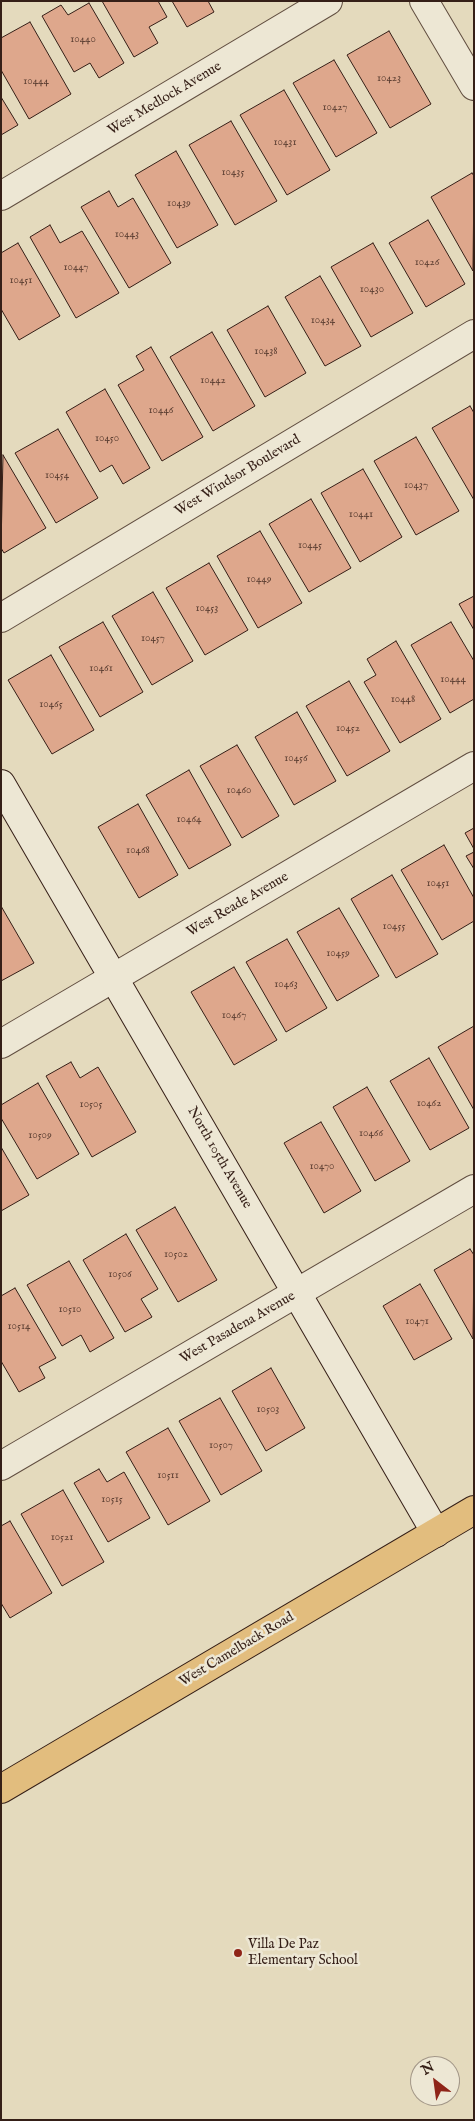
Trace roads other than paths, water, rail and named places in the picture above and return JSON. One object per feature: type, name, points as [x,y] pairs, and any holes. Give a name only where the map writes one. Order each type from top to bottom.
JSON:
[{"type":"main road","name":"West Camelback Road","points":[[1,1789],[474,1510]]},
{"type":"street","name":"West Medlock Avenue","points":[[1,196],[328,1]]},
{"type":"street","points":[[424,1],[474,86]]},
{"type":"street","name":"West Windsor Boulevard","points":[[1,618],[474,334]]},
{"type":"street","name":"West Reade Avenue","points":[[1,1044],[474,766]]},
{"type":"street","name":"North 105th Avenue","points":[[1,784],[436,1533]]},
{"type":"street","name":"West Pasadena Avenue","points":[[1,1466],[474,1189]]},
{"type":"place","name":"Villa De Paz Elementary School","points":[[238,1953]]}]
